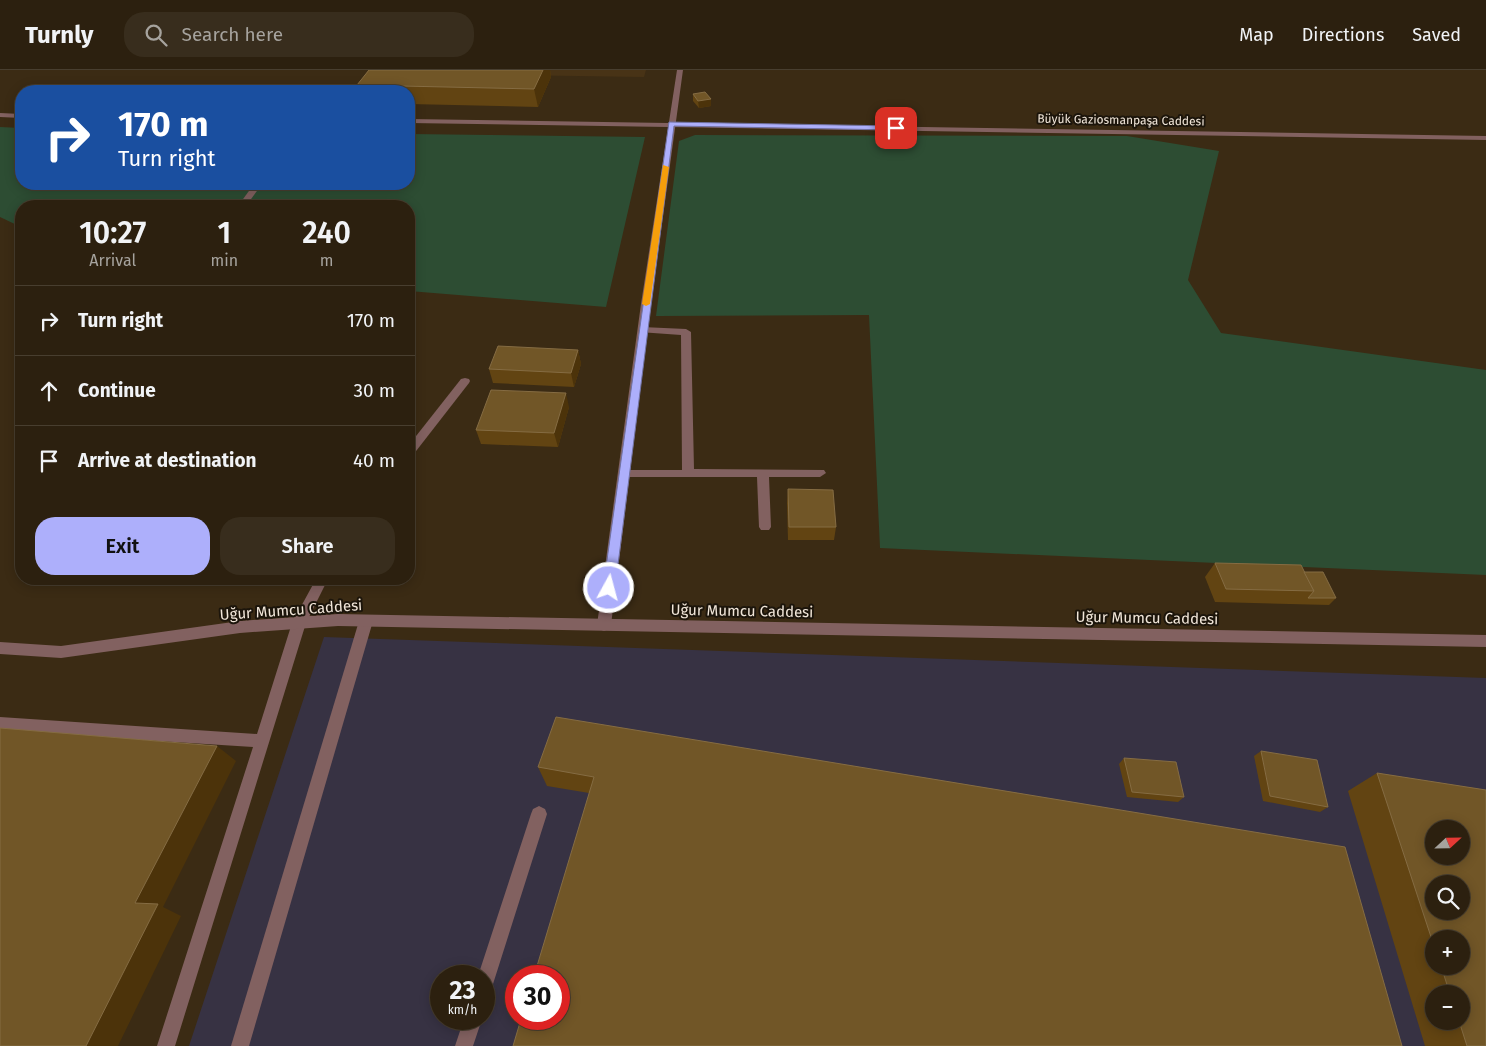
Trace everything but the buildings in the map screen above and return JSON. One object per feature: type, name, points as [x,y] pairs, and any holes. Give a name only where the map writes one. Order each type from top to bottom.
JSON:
[{"type":"street","points":[[604,625],[642,330],[680,70]]},
{"type":"street","points":[[0,115],[15,116]]},
{"type":"street","name":"Büyük Gaziosmanpaşa Caddesi","points":[[415,121],[1486,138]]},
{"type":"street","points":[[642,330],[686,332],[688,474]]},
{"type":"street","points":[[415,444],[465,381]]},
{"type":"street","points":[[624,474],[820,472]]},
{"type":"street","points":[[763,473],[765,527]]},
{"type":"street","points":[[166,1046],[299,623],[319,585]]},
{"type":"street","name":"Uğur Mumcu Caddesi","points":[[0,648],[61,652],[240,627],[338,620],[1486,640]]},
{"type":"street","points":[[240,1046],[366,621]]},
{"type":"street","points":[[0,724],[262,741]]},
{"type":"street","points":[[490,965],[539,814]]},
{"type":"street","points":[[464,1046],[469,1030]]},
{"type":"shaded area","points":[[368,70],[646,70],[644,77],[366,73]]},
{"type":"shaded area","points":[[324,637],[1486,678],[1486,1046],[189,1046]]},
{"type":"green space","points":[[0,127],[15,128],[15,190],[415,190],[415,134],[645,137],[606,307],[415,291],[415,200],[15,200],[15,224],[0,217]]},
{"type":"green space","points":[[695,135],[1127,136],[1219,151],[1188,280],[1221,333],[1486,370],[1486,575],[880,548],[869,315],[656,316],[679,141]]},
{"type":"slow traffic","points":[[646,304],[665,167]]},
{"type":"route","points":[[609,588],[671,124],[896,128]]}]
